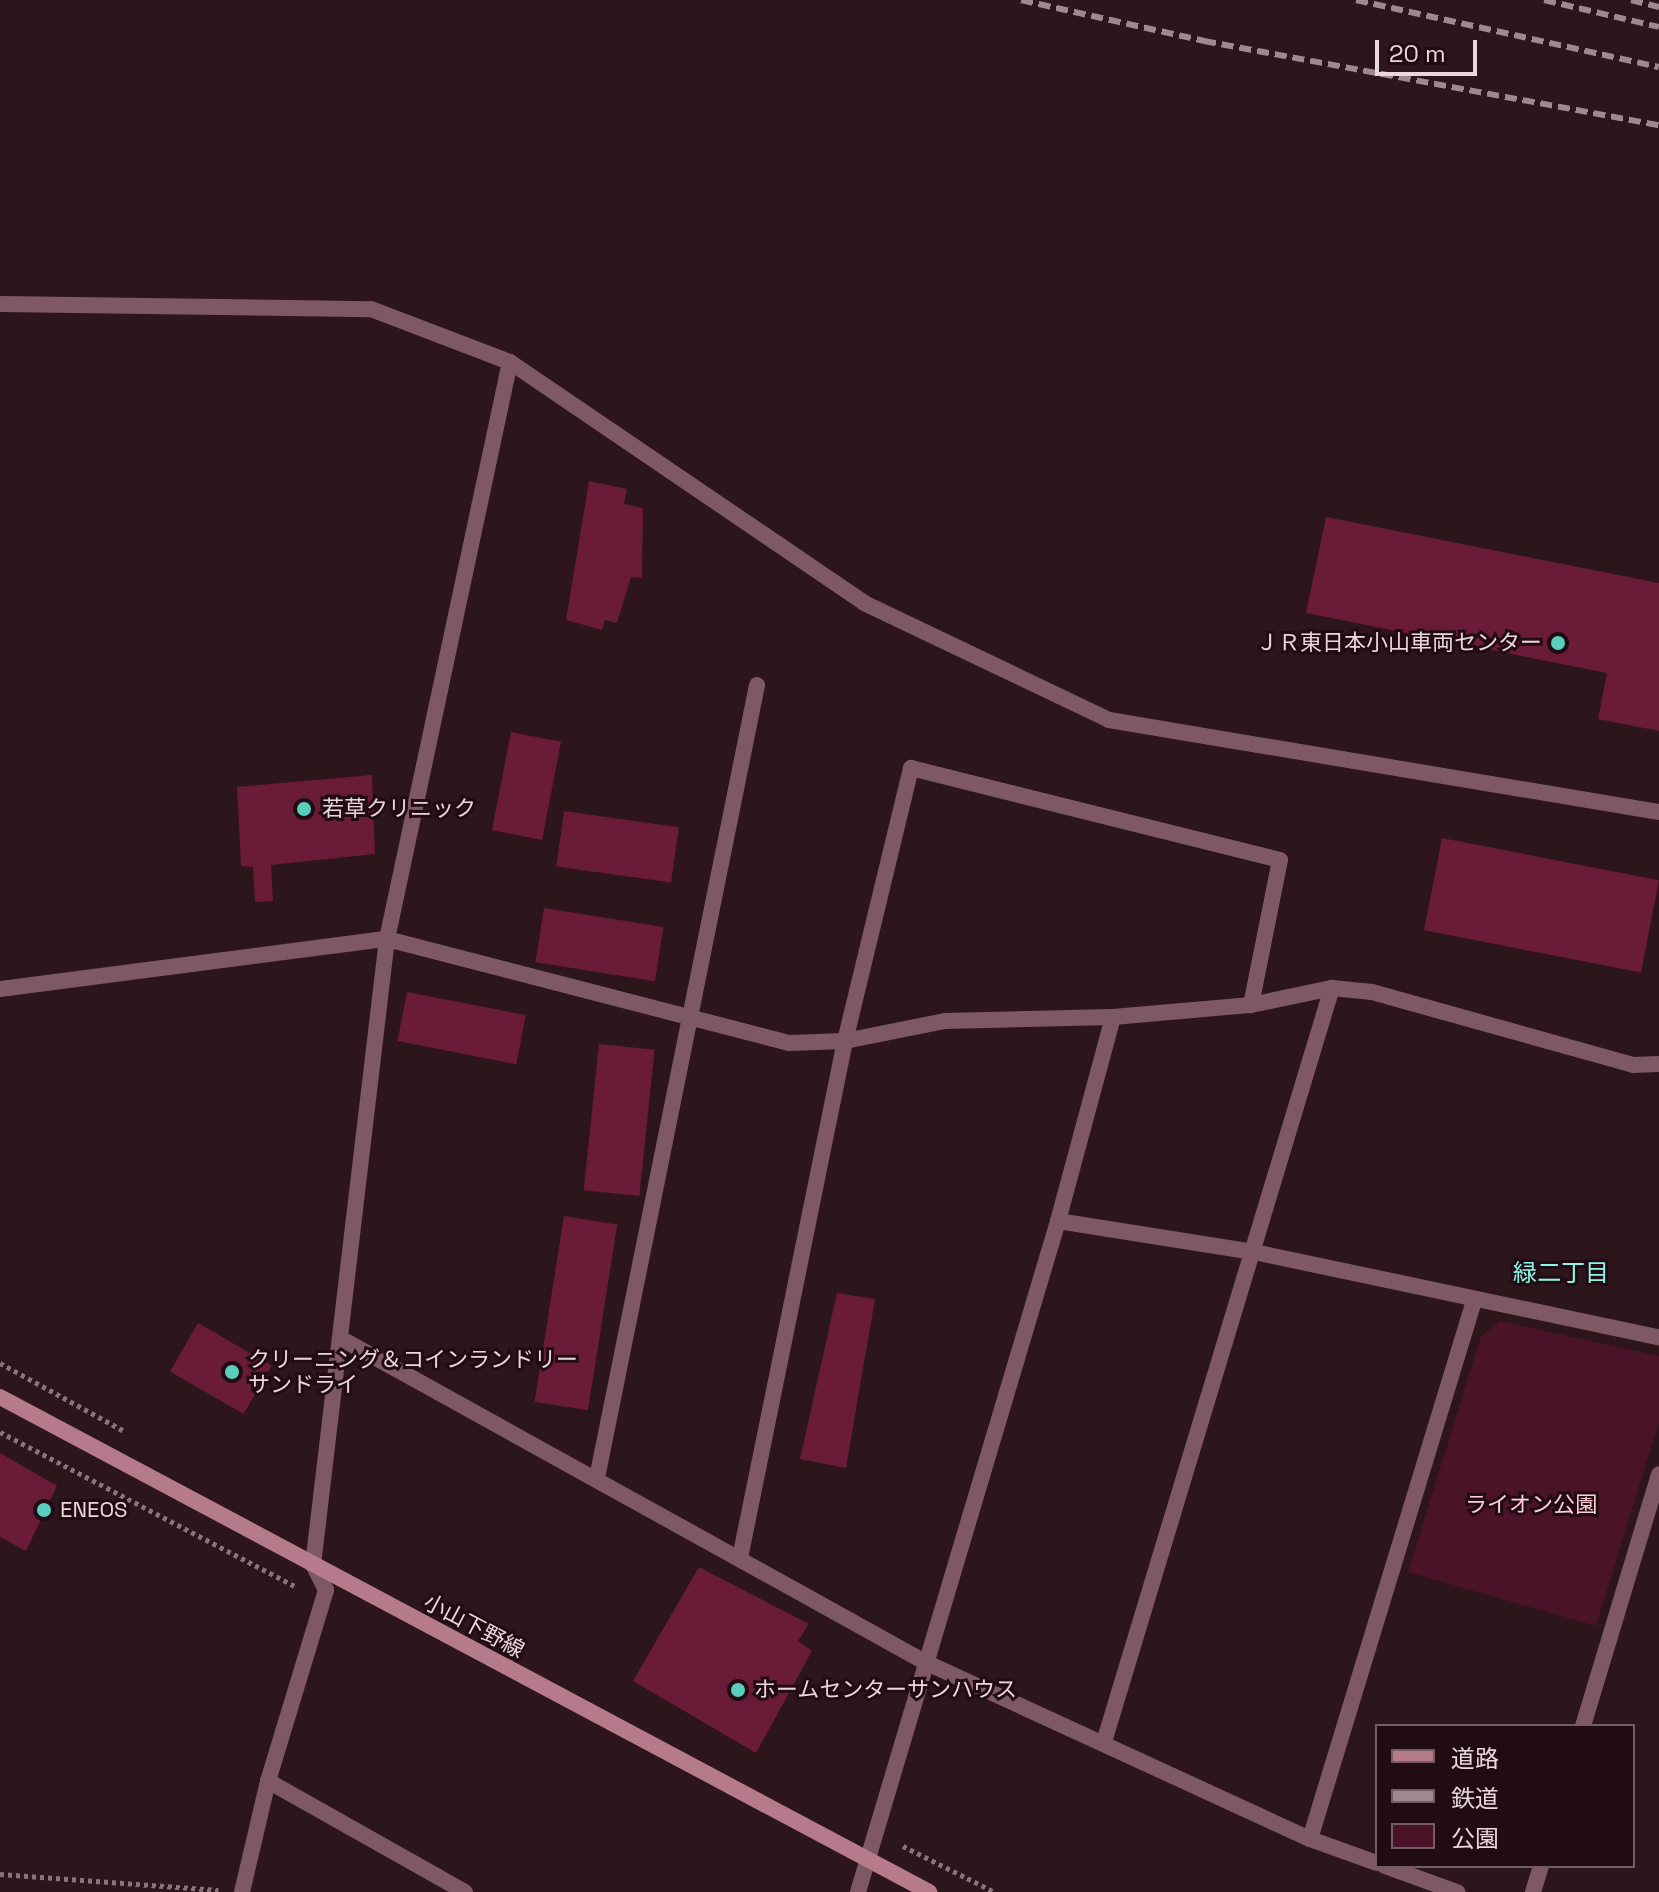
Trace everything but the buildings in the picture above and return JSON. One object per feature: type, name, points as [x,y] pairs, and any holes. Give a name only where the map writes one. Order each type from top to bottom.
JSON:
[{"type":"main road","name":"小山下野線","points":[[0,1397],[929,1892]]},
{"type":"street","points":[[0,304],[371,309],[510,362],[864,603],[1109,720],[1659,812]]},
{"type":"street","points":[[242,1892],[268,1781],[326,1590],[313,1565],[387,939],[510,362]]},
{"type":"street","points":[[597,1478],[757,685]]},
{"type":"street","points":[[740,1558],[845,1041],[911,768],[1280,860],[1251,1005]]},
{"type":"street","points":[[0,989],[387,939],[689,1020],[789,1043],[845,1041],[945,1021],[1113,1017],[1251,1005],[1332,988],[1372,992],[1633,1065],[1659,1064]]},
{"type":"street","points":[[1104,1742],[1332,988]]},
{"type":"street","points":[[858,1892],[1058,1221],[1113,1017]]},
{"type":"street","points":[[1058,1221],[1254,1252],[1474,1301],[1659,1337]]},
{"type":"street","points":[[1310,1839],[1474,1301]]},
{"type":"street","points":[[340,1338],[925,1662],[1310,1839],[1375,1862]]},
{"type":"street","points":[[1584,1724],[1659,1474]]},
{"type":"street","points":[[268,1781],[440,1886],[465,1892]]},
{"type":"street","points":[[1391,1868],[1457,1892]]},
{"type":"street","points":[[1533,1892],[1540,1868]]},
{"type":"path","points":[[0,1874],[242,1892]]},
{"type":"green space","name":"ライオン公園","points":[[1500,1321],[1659,1356],[1659,1422],[1596,1626],[1408,1572],[1481,1336]]},
{"type":"railway","points":[[1021,0],[1204,41],[1659,125]]},
{"type":"railway","points":[[1356,0],[1659,67]]},
{"type":"railway","points":[[1544,0],[1659,27]]},
{"type":"railway","points":[[1631,0],[1659,7]]},
{"type":"place","name":"ＪＲ東日本小山車両センター","points":[[1558,643]]},
{"type":"place","name":"若草クリニック","points":[[304,809]]},
{"type":"place","name":"クリーニング＆コインランドリー サンドライ","points":[[232,1372]]},
{"type":"place","name":"ENEOS","points":[[44,1510]]},
{"type":"place","name":"ホームセンターサンハウス","points":[[738,1690]]},
{"type":"district","name":"緑二丁目","points":[[1561,1273]]}]
